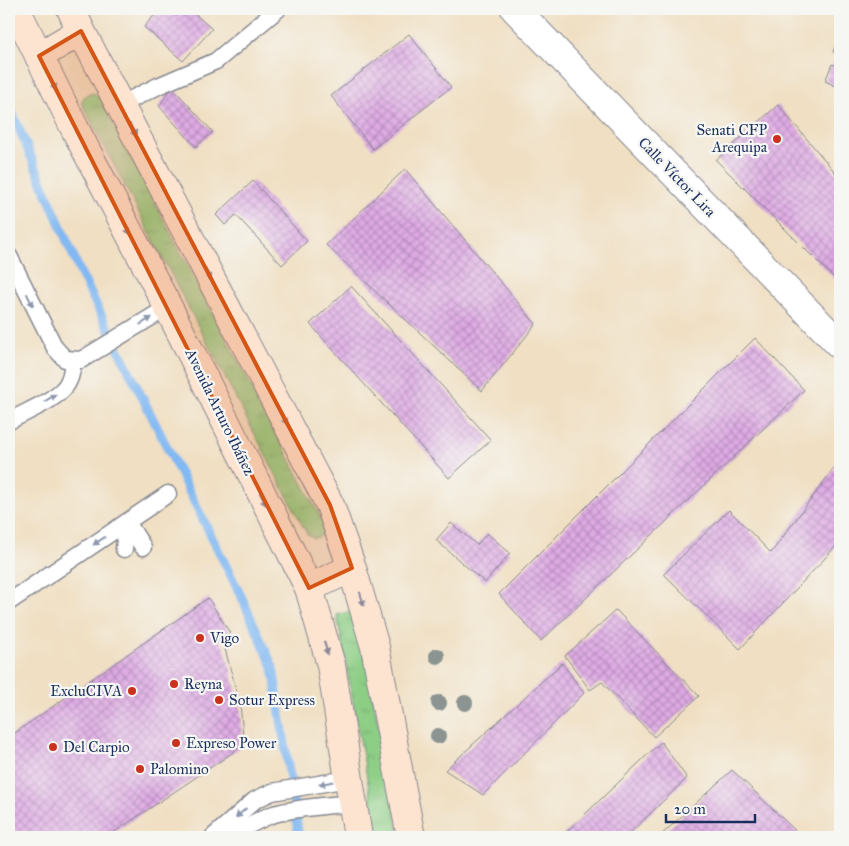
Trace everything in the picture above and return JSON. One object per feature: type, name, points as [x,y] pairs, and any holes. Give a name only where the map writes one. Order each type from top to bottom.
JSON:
[{"type":"main road","name":"Avenida Arturo Ibáñez","points":[[16,9],[75,129],[168,307],[308,588],[331,665],[358,837]]},
{"type":"main road","points":[[39,56],[76,20],[330,505],[352,568],[375,647],[411,837]]},
{"type":"main road","points":[[308,588],[352,568]]},
{"type":"street","name":"Calle Víctor Lira","points":[[515,9],[840,345]]},
{"type":"lane","points":[[120,105],[216,61],[278,9]]},
{"type":"lane","points":[[9,256],[55,348],[66,359],[77,360],[168,307]]},
{"type":"lane","points":[[9,421],[53,398],[69,381],[77,360]]},
{"type":"lane","points":[[9,602],[168,494]]},
{"type":"lane","points":[[127,522],[143,546]]},
{"type":"lane","points":[[124,549],[127,522]]},
{"type":"lane","points":[[214,837],[255,800],[272,792],[303,787],[350,791]]},
{"type":"lane","points":[[228,837],[261,819],[308,808],[350,791]]},
{"type":"highlighted area","points":[[81,31],[330,505],[352,568],[309,588],[39,56]]},
{"type":"green space","points":[[93,93],[99,97],[324,524],[324,532],[320,537],[314,538],[307,534],[81,102],[85,96]]},
{"type":"green space","points":[[356,610],[400,837],[378,837],[337,615]]},
{"type":"building","points":[[160,9],[189,9],[212,29],[183,61],[144,27]]},
{"type":"building","points":[[409,34],[451,87],[373,149],[331,96]]},
{"type":"building","points":[[840,34],[840,55],[833,52]]},
{"type":"building","points":[[832,64],[840,67],[840,88],[825,81]]},
{"type":"building","points":[[172,87],[213,132],[196,147],[159,106]]},
{"type":"building","points":[[778,105],[840,178],[840,284],[716,160]]},
{"type":"building","points":[[405,169],[536,324],[482,391],[326,245]]},
{"type":"building","points":[[253,181],[307,241],[282,265],[236,215],[225,225],[216,215]]},
{"type":"building","points":[[351,286],[491,440],[449,478],[310,324]]},
{"type":"building","points":[[755,338],[804,390],[541,641],[499,594]]},
{"type":"building","points":[[840,460],[840,542],[740,649],[664,574],[729,510],[771,553]]},
{"type":"building","points":[[451,523],[477,545],[487,533],[510,553],[485,583],[436,540]]},
{"type":"building","points":[[208,598],[230,633],[219,640],[225,649],[240,704],[244,745],[107,837],[9,837],[9,737]]},
{"type":"building","points":[[616,610],[699,696],[654,737],[602,682],[590,690],[565,656]]},
{"type":"building","points":[[562,663],[584,693],[483,795],[445,770]]},
{"type":"building","points":[[661,742],[687,778],[626,837],[561,837]]},
{"type":"building","points":[[732,770],[802,837],[659,837]]},
{"type":"waterway","points":[[9,105],[81,274],[242,598],[273,667],[299,837]]},
{"type":"place","name":"Senati CFP Arequipa","points":[[777,139]]},
{"type":"place","name":"Vigo","points":[[200,638]]},
{"type":"place","name":"Reyna","points":[[174,684]]},
{"type":"place","name":"ExcluCIVA","points":[[132,691]]},
{"type":"place","name":"Sotur Express","points":[[219,700]]},
{"type":"place","name":"Expreso Power","points":[[176,743]]},
{"type":"place","name":"Del Carpio","points":[[53,747]]},
{"type":"place","name":"Palomino","points":[[140,769]]}]
